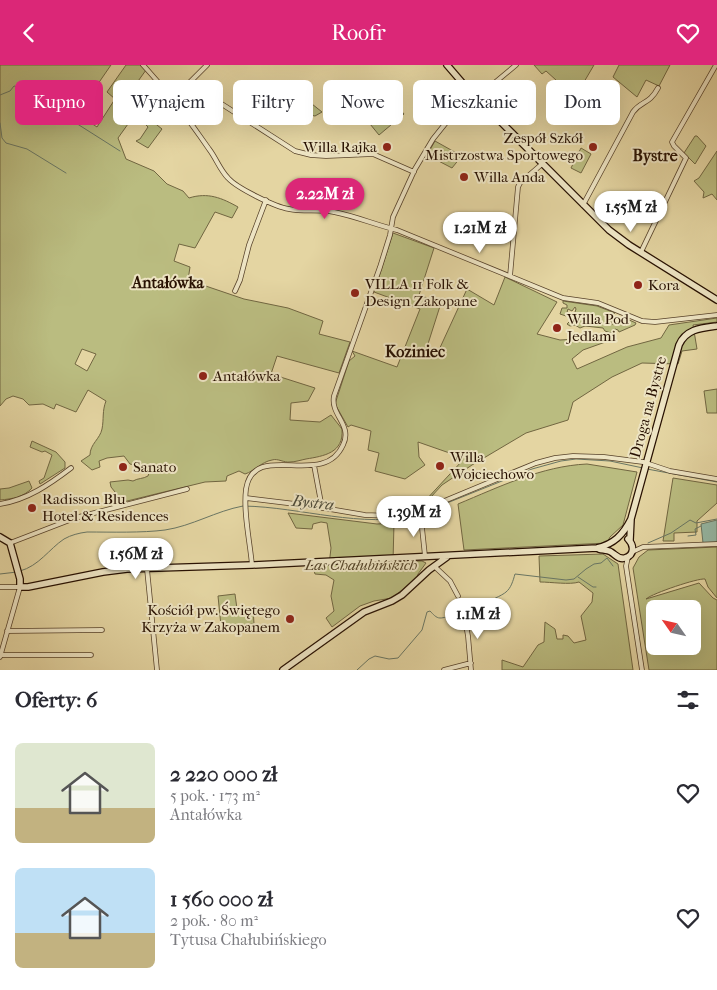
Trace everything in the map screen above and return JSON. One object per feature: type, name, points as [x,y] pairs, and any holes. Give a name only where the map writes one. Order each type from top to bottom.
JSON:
[{"type":"street","points":[[143,65],[155,80]]},
{"type":"street","points":[[194,80],[207,65]]},
{"type":"street","points":[[447,65],[461,80]]},
{"type":"street","points":[[498,80],[516,65]]},
{"type":"street","points":[[641,252],[686,158],[674,146],[672,141],[716,65]]},
{"type":"street","points":[[583,205],[633,112],[637,107],[653,98],[658,88]]},
{"type":"street","points":[[223,105],[293,150],[326,157],[373,154],[414,172]]},
{"type":"street","points":[[191,125],[212,152],[227,178],[236,185],[289,209],[337,213],[391,229],[563,299],[598,303],[640,321],[655,322],[717,315]]},
{"type":"street","points":[[252,565],[246,510],[247,487],[250,479],[262,467],[274,464],[299,467],[324,463],[334,458],[341,449],[345,440],[346,430],[334,408],[334,396],[380,267],[391,229],[392,217],[414,172],[445,125]]},
{"type":"street","points":[[504,125],[609,230],[717,299]]},
{"type":"street","points":[[510,276],[518,187],[520,183],[542,164]]},
{"type":"street","points":[[234,291],[240,280],[249,245],[266,200]]},
{"type":"street","name":"Droga na Bystre","points":[[631,541],[631,519],[680,343],[690,332],[717,326]]},
{"type":"street","points":[[246,500],[322,508],[365,515],[392,516],[437,504],[515,471],[550,459],[587,456],[608,457],[717,479]]},
{"type":"street","points":[[314,465],[322,508]]},
{"type":"street","points":[[0,504],[12,502],[29,495],[71,468]]},
{"type":"street","points":[[10,543],[75,518],[187,489]]},
{"type":"street","points":[[420,510],[426,556]]},
{"type":"street","name":"Droga na Bystre","points":[[620,537],[631,519]]},
{"type":"street","points":[[0,537],[10,543],[20,577],[20,587],[0,656],[91,655]]},
{"type":"street","points":[[0,587],[20,587],[103,572],[147,569],[597,548],[613,543],[620,537],[625,537],[643,547]]},
{"type":"street","points":[[631,541],[630,554],[626,566],[642,670]]},
{"type":"street","points":[[613,543],[612,549],[614,553]]},
{"type":"street","points":[[620,558],[643,547],[717,544]]},
{"type":"street","points":[[597,548],[614,553],[626,566]]},
{"type":"street","points":[[284,670],[364,612],[401,597],[431,568],[449,555]]},
{"type":"street","points":[[431,568],[433,556]]},
{"type":"street","points":[[431,568],[450,581],[458,596]]},
{"type":"street","points":[[147,569],[157,670]]},
{"type":"street","points":[[464,614],[472,670]]},
{"type":"street","points":[[7,631],[102,630]]},
{"type":"street","points":[[444,670],[470,663]]},
{"type":"green space","points":[[0,65],[111,65],[101,80],[15,80],[15,125],[94,125],[97,127],[103,125],[103,118],[113,102],[113,125],[127,125],[118,138],[126,159],[154,171],[167,184],[183,191],[189,198],[196,196],[215,197],[238,207],[232,218],[215,212],[195,248],[179,244],[174,261],[190,267],[188,280],[244,299],[288,308],[323,321],[319,334],[350,342],[339,373],[277,356],[271,374],[315,388],[308,401],[291,403],[290,420],[320,422],[331,415],[342,429],[342,437],[336,448],[326,455],[292,462],[272,460],[245,474],[239,471],[227,476],[226,481],[205,482],[123,502],[111,487],[110,482],[133,481],[148,476],[149,473],[139,471],[138,466],[130,464],[124,456],[99,461],[100,467],[92,470],[81,461],[90,455],[90,451],[101,433],[106,401],[88,390],[76,412],[56,404],[54,409],[43,404],[29,405],[23,399],[13,396],[6,399],[0,406]],"holes":[[[82,349],[96,354],[87,371],[75,364]]]},
{"type":"green space","points":[[126,65],[140,65],[146,70],[139,80],[115,80]]},
{"type":"green space","points":[[534,65],[594,65],[585,80],[556,80],[546,71],[542,74]]},
{"type":"green space","points":[[619,65],[670,65],[659,86],[646,80],[637,97],[620,83],[620,80],[613,77]]},
{"type":"green space","points":[[113,83],[113,97],[107,92]]},
{"type":"green space","points":[[313,105],[322,112],[313,116]]},
{"type":"green space","points":[[146,125],[157,125],[162,129],[148,148],[136,141],[140,139],[148,127]]},
{"type":"green space","points":[[371,125],[391,125],[379,135]]},
{"type":"green space","points":[[695,136],[706,146],[695,164],[684,153]]},
{"type":"green space","points":[[435,141],[460,155],[460,158],[452,168],[427,155]]},
{"type":"green space","points":[[581,148],[591,154],[581,173],[571,168]]},
{"type":"green space","points":[[717,151],[717,200],[712,194],[703,198],[704,192],[694,181],[699,178]]},
{"type":"green space","points":[[393,233],[434,248],[419,295],[441,303],[427,347],[438,352],[467,289],[494,305],[505,277],[557,302],[537,334],[560,340],[610,337],[611,340],[583,350],[572,359],[577,369],[627,347],[661,338],[669,325],[717,318],[717,322],[693,325],[697,349],[682,351],[678,364],[642,363],[612,377],[573,402],[568,420],[526,433],[472,465],[442,485],[430,498],[431,503],[423,506],[424,502],[462,461],[461,457],[418,442],[419,457],[425,465],[405,479],[375,471],[379,453],[368,450],[371,431],[351,425],[348,427],[335,404],[349,361],[355,356],[352,351],[397,367],[420,309],[374,292]]},
{"type":"green space","points":[[563,301],[597,306],[615,313],[612,314],[611,324],[627,325],[629,323],[627,319],[636,323],[619,332],[615,329],[611,333],[603,328],[570,326],[567,324],[573,318],[576,309],[575,307],[572,311],[568,309],[566,316],[560,314],[562,308],[567,308]]},
{"type":"green space","points":[[717,389],[717,413],[707,413],[704,391]]},
{"type":"green space","points":[[32,441],[56,452],[65,462],[65,468],[40,484],[39,481],[44,478],[52,455],[30,447]]},
{"type":"green space","points":[[587,464],[637,472],[623,525],[610,537],[607,543],[464,550],[458,504],[537,473]]},
{"type":"green space","points":[[673,478],[717,485],[717,503],[697,521],[697,532],[674,533],[674,541],[663,541]]},
{"type":"green space","points":[[29,481],[32,488],[25,494],[0,500],[0,489]]},
{"type":"green space","name":"Las Chałubińskich","points":[[288,513],[377,524],[394,523],[393,562],[422,561],[426,563],[417,578],[392,598],[360,606],[332,627],[326,618],[334,611],[331,596],[334,580],[326,575],[315,574],[313,567],[329,565],[331,548],[327,523],[313,524],[312,529],[296,528]]},
{"type":"green space","points":[[717,547],[717,598],[708,587],[705,579],[701,579],[676,586],[646,599],[699,583],[717,600],[717,670],[649,670],[647,655],[701,655],[701,600],[646,600],[646,651],[633,568],[639,557],[648,550]]},
{"type":"green space","points":[[603,554],[618,564],[633,670],[502,670],[502,660],[523,667],[538,645],[544,642],[545,622],[555,629],[557,639],[563,639],[563,635],[568,636],[574,643],[586,640],[581,616],[592,602],[593,593],[579,582],[540,582],[539,556]]},
{"type":"green space","points":[[235,594],[237,609],[253,608],[254,624],[221,626],[218,596]]},
{"type":"shaded area","points":[[717,520],[717,543],[703,543],[701,524]]},
{"type":"waterway","points":[[0,95],[10,91],[14,86],[19,87],[120,151]]},
{"type":"waterway","points":[[0,123],[2,138],[6,143],[27,149],[66,173]]},
{"type":"waterway","name":"Bystra","points":[[422,513],[532,469],[561,461],[576,459],[610,461],[643,468]]},
{"type":"waterway","name":"Bystra","points":[[647,469],[717,482]]},
{"type":"waterway","name":"Bystra","points":[[20,571],[33,565],[64,539],[75,534],[165,530],[243,506],[265,507],[353,519],[397,519],[419,515]]},
{"type":"waterway","points":[[648,543],[671,533],[690,520],[696,523],[717,519]]},
{"type":"waterway","points":[[688,536],[696,535],[695,529],[701,526]]},
{"type":"waterway","points":[[357,670],[375,656],[389,659],[398,658],[422,630],[427,612],[430,611],[439,618],[462,612],[484,603],[502,595],[508,590],[515,574],[566,580],[574,579],[586,569],[594,564],[601,563],[607,558],[613,566]]},
{"type":"waterway","name":"Bystra","points":[[0,574],[17,572]]},
{"type":"waterway","points":[[578,577],[596,587]]},
{"type":"place","name":"Willa Rajka","points":[[387,147]]},
{"type":"place","name":"Zespół Szkół Mistrzostwa Sportowego","points":[[593,147]]},
{"type":"place","name":"Willa Anda","points":[[464,177]]},
{"type":"place","name":"Kora","points":[[638,285]]},
{"type":"place","name":"VILLA 11 Folk & Design Zakopane","points":[[355,293]]},
{"type":"place","name":"Willa Pod Jedlami","points":[[557,328]]},
{"type":"place","name":"Antałówka","points":[[203,376]]},
{"type":"place","name":"Willa Wojciechowo","points":[[440,466]]},
{"type":"place","name":"Sanato","points":[[123,467]]},
{"type":"place","name":"Radisson Blu Hotel & Residences","points":[[32,508]]},
{"type":"place","name":"Kościół pw. Świętego Krzyża w Zakopanem","points":[[290,619]]},
{"type":"district","name":"Bystre","points":[[655,155]]},
{"type":"district","name":"Antałówka","points":[[168,282]]},
{"type":"district","name":"Koziniec","points":[[415,351]]}]
